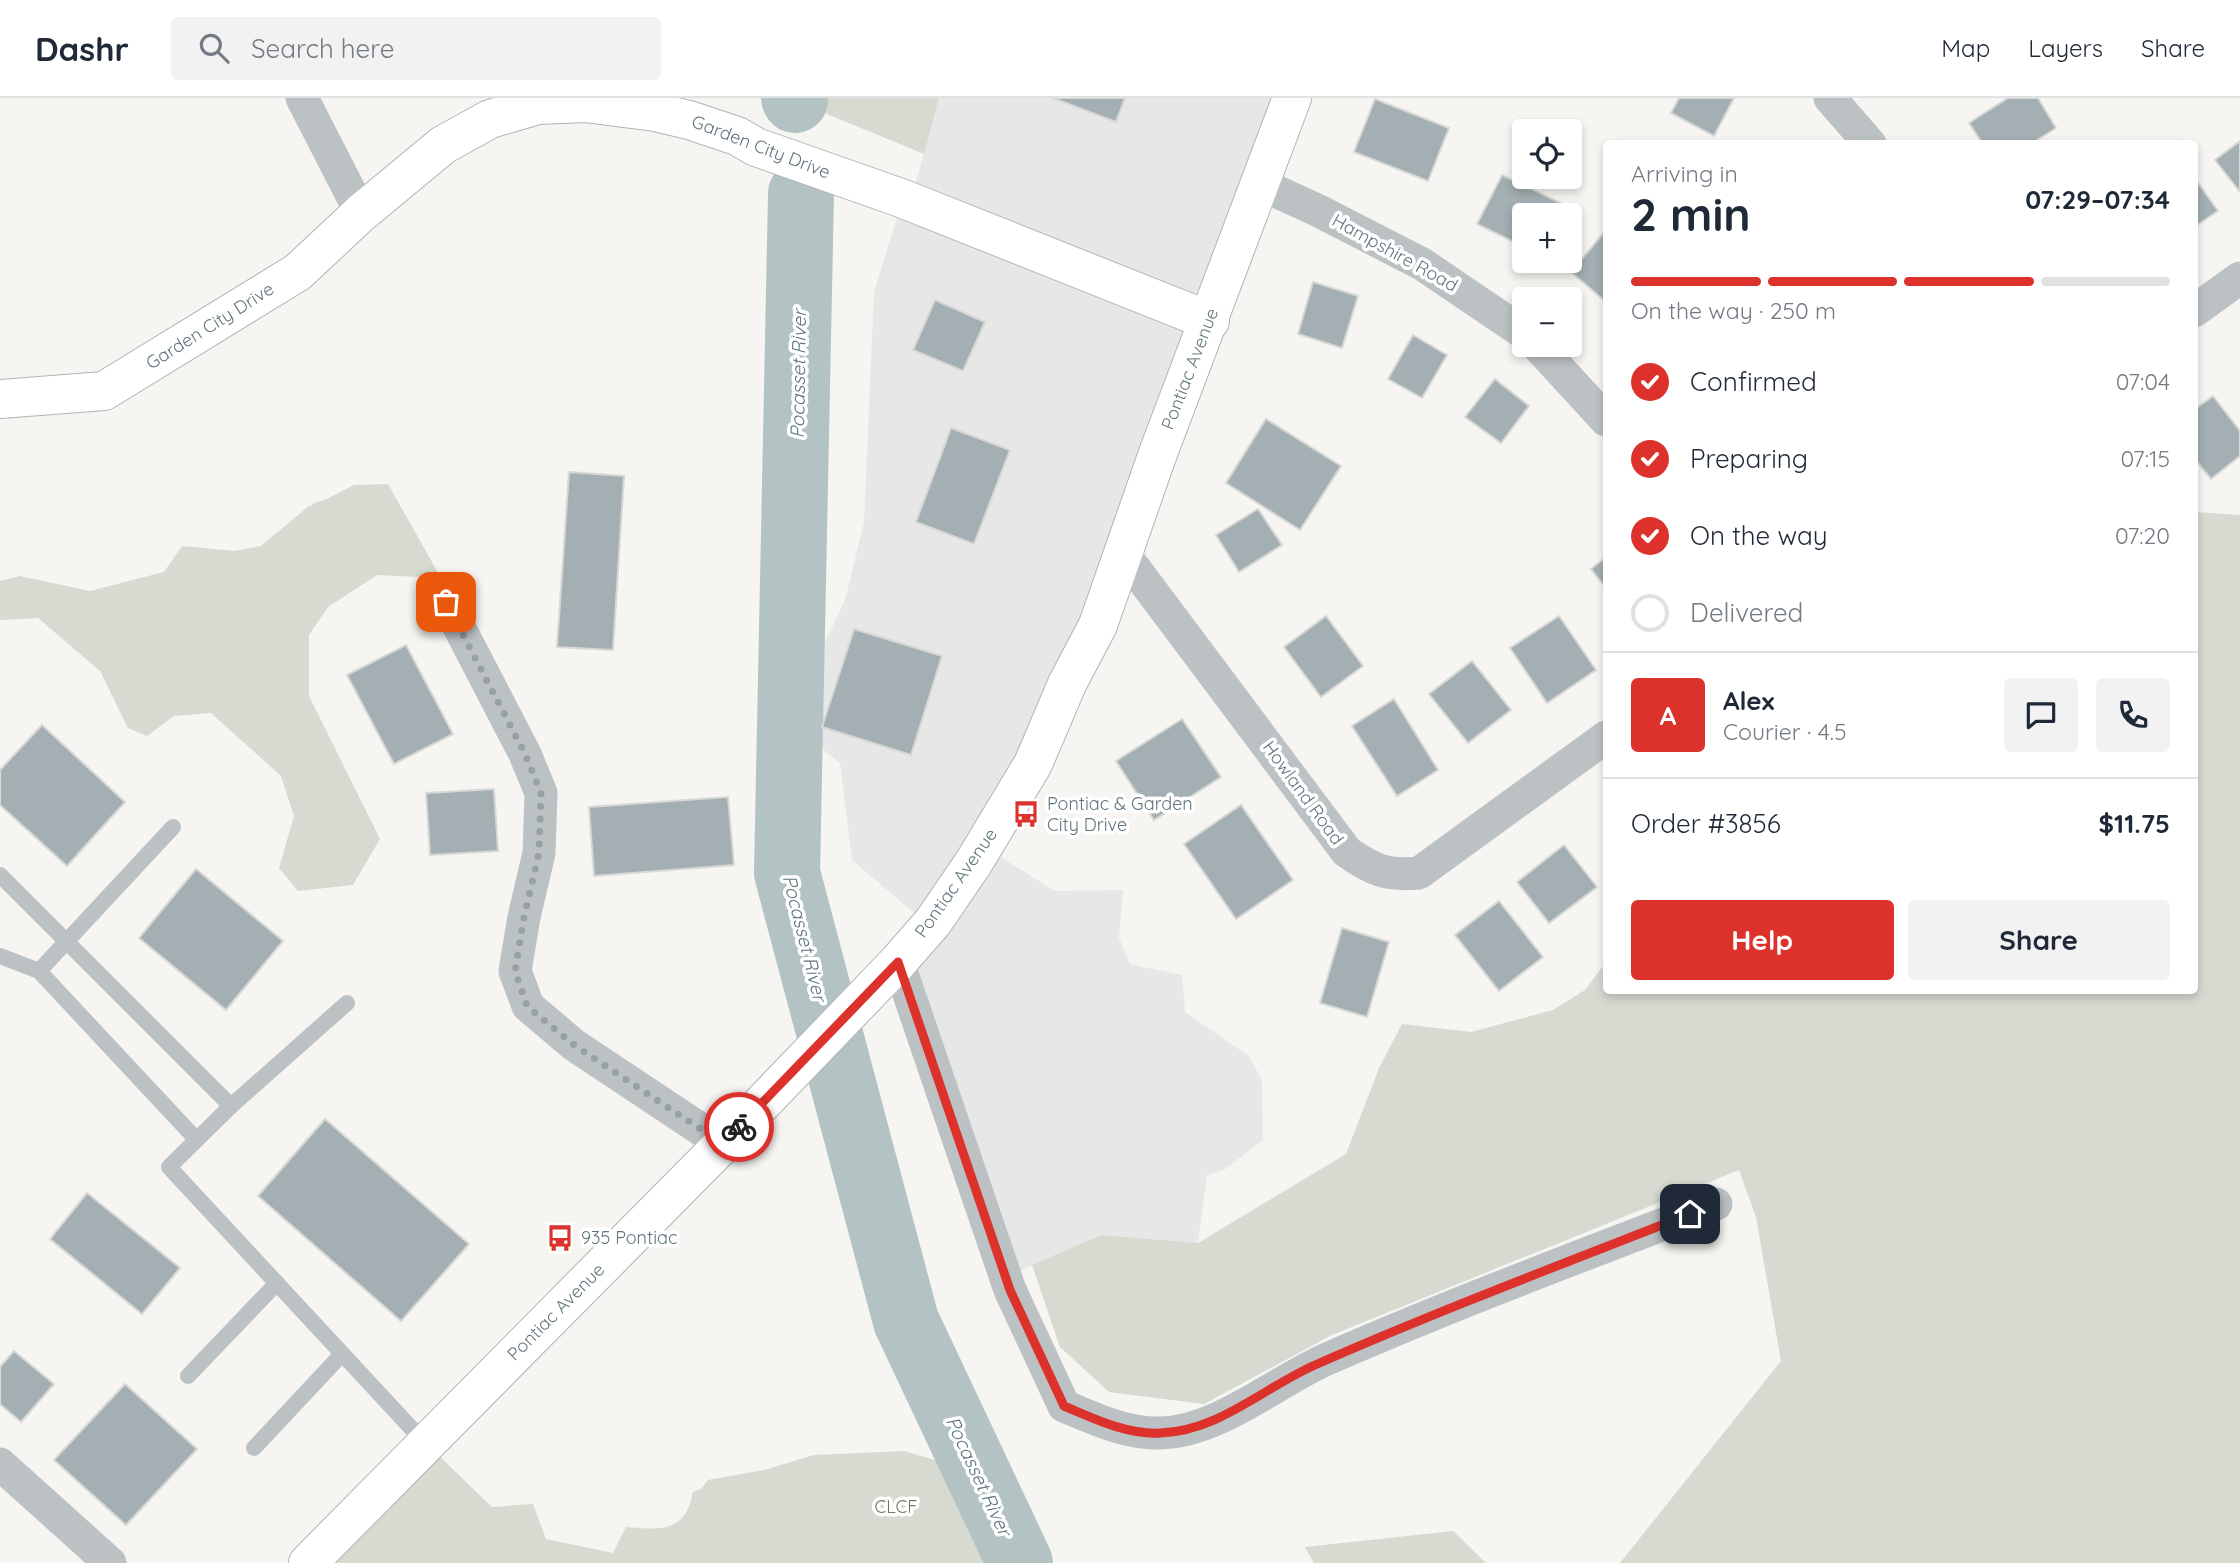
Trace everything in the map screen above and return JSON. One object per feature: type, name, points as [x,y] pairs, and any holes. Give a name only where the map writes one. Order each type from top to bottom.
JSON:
[{"type":"main road","name":"Pontiac Avenue","points":[[308,1563],[723,1144],[898,962],[933,922],[974,862],[1033,764],[1067,684],[1098,625],[1157,456],[1293,98]]},
{"type":"main road","name":"Garden City Drive","points":[[0,399],[104,391],[298,272],[360,213],[443,145],[490,119],[538,105],[585,103],[655,112],[689,120],[737,136],[756,147],[901,198],[1210,321]]},
{"type":"street","points":[[302,98],[360,213]]},
{"type":"street","points":[[1830,98],[1867,140]]},
{"type":"street","name":"Hampshire Road","points":[[1260,184],[1422,264],[1512,325]]},
{"type":"street","points":[[2198,308],[2240,278]]},
{"type":"street","points":[[1548,357],[1603,417]]},
{"type":"street","name":"Howland Road","points":[[1124,553],[1347,852],[1376,871],[1400,875],[1419,873],[1603,739]]},
{"type":"street","points":[[446,602],[525,754],[541,793],[539,853],[515,971],[527,1006],[574,1045],[723,1144]]},
{"type":"street","points":[[898,962],[1010,1290],[1042,1362],[1064,1406],[1109,1425],[1160,1433],[1214,1422],[1306,1369],[1414,1321],[1716,1204]]},
{"type":"street","points":[[5,1475],[110,1563]]},
{"type":"lane","points":[[39,971],[173,827]]},
{"type":"lane","points":[[0,875],[231,1106]]},
{"type":"lane","points":[[0,956],[39,971],[195,1138]]},
{"type":"lane","points":[[347,1003],[195,1138],[169,1167],[426,1444]]},
{"type":"lane","points":[[188,1376],[276,1283]]},
{"type":"lane","points":[[254,1448],[342,1354]]},
{"type":"shaded area","points":[[939,98],[1295,98],[1211,316],[983,846],[1055,891],[1123,890],[1119,938],[1130,964],[1182,975],[1185,1012],[1249,1056],[1262,1080],[1263,1140],[1224,1170],[1207,1175],[1198,1243],[1101,1235],[1015,1273],[910,987],[926,923],[852,860],[840,763],[789,722],[846,597],[864,522],[874,292],[901,204],[914,190]]},
{"type":"green space","points":[[788,98],[939,98],[924,154]]},
{"type":"green space","points":[[388,484],[441,578],[377,575],[328,607],[309,635],[309,696],[380,839],[353,885],[298,891],[279,868],[294,816],[281,776],[211,713],[174,716],[147,736],[128,728],[100,671],[38,618],[0,620],[0,581],[20,576],[90,591],[164,572],[182,546],[235,551],[261,546],[313,503],[354,485]]},
{"type":"green space","points":[[2198,512],[2240,515],[2240,1563],[1620,1563],[1781,1361],[1756,1217],[1739,1170],[1332,1335],[1204,1404],[1109,1392],[1060,1347],[1032,1265],[1101,1235],[1198,1243],[1346,1154],[1379,1068],[1402,1024],[1471,1032],[1553,1010],[1585,990],[1603,966],[1603,994],[2198,994]]},
{"type":"green space","name":"CLCF","points":[[432,1449],[492,1507],[533,1504],[546,1539],[613,1553],[626,1527],[650,1529],[678,1522],[689,1505],[693,1492],[701,1489],[708,1480],[764,1470],[814,1455],[904,1451],[938,1461],[991,1496],[1008,1563],[307,1563]]},
{"type":"green space","points":[[1453,1531],[1486,1563],[1314,1563],[1305,1547]]},
{"type":"building","points":[[1053,98],[1125,98],[1116,122]]},
{"type":"building","points":[[1679,98],[1734,98],[1714,136],[1671,113]]},
{"type":"building","points":[[2008,98],[2038,98],[2056,128],[2037,140],[1980,140],[1969,123]]},
{"type":"building","points":[[1375,99],[1449,128],[1428,181],[1354,152]]},
{"type":"building","points":[[2240,141],[2240,192],[2215,160]]},
{"type":"building","points":[[1502,175],[1512,180],[1512,189],[1531,189],[1561,203],[1512,203],[1512,241],[1477,224]]},
{"type":"building","points":[[2198,183],[2218,211],[2198,224]]},
{"type":"building","points":[[1603,234],[1603,299],[1572,273],[1582,273],[1582,259]]},
{"type":"building","points":[[1313,282],[1358,296],[1342,348],[1298,334]]},
{"type":"building","points":[[935,300],[985,322],[963,371],[913,350]]},
{"type":"building","points":[[1413,335],[1447,355],[1422,398],[1388,379]]},
{"type":"building","points":[[1495,379],[1529,406],[1501,443],[1465,417]]},
{"type":"building","points":[[2213,396],[2240,431],[2240,456],[2211,479],[2198,463],[2198,407]]},
{"type":"building","points":[[1266,419],[1341,466],[1300,530],[1226,483]]},
{"type":"building","points":[[951,428],[1010,450],[974,544],[916,522]]},
{"type":"building","points":[[569,472],[624,476],[613,650],[557,647]]},
{"type":"building","points":[[1258,509],[1282,545],[1239,572],[1216,535]]},
{"type":"building","points":[[1603,559],[1603,584],[1591,569]]},
{"type":"building","points":[[1326,616],[1363,666],[1321,697],[1284,647]]},
{"type":"building","points":[[1559,616],[1596,670],[1547,703],[1510,648]]},
{"type":"building","points":[[854,629],[942,656],[911,755],[822,727]]},
{"type":"building","points":[[406,645],[453,734],[394,764],[347,675]]},
{"type":"building","points":[[1472,661],[1511,710],[1468,743],[1429,694]]},
{"type":"building","points":[[1394,699],[1438,770],[1397,796],[1352,726]]},
{"type":"building","points":[[1182,719],[1221,777],[1154,820],[1116,761]]},
{"type":"building","points":[[42,725],[125,802],[67,866],[0,805],[0,770]]},
{"type":"building","points":[[494,789],[498,851],[430,855],[426,793]]},
{"type":"building","points":[[728,797],[734,865],[594,876],[589,807]]},
{"type":"building","points":[[1241,805],[1293,880],[1236,919],[1184,844]]},
{"type":"building","points":[[1564,845],[1597,887],[1549,923],[1517,882]]},
{"type":"building","points":[[196,869],[283,941],[226,1010],[139,938]]},
{"type":"building","points":[[1499,901],[1543,957],[1499,991],[1455,935]]},
{"type":"building","points":[[1342,928],[1389,942],[1367,1017],[1320,1003]]},
{"type":"building","points":[[325,1119],[469,1244],[401,1321],[258,1196]]},
{"type":"building","points":[[87,1193],[180,1268],[142,1314],[50,1239]]},
{"type":"building","points":[[14,1351],[54,1384],[21,1422],[0,1404],[0,1367]]},
{"type":"building","points":[[125,1384],[197,1449],[126,1525],[54,1460]]},
{"type":"waterway","name":"Pocasset River","points":[[801,193],[787,873],[906,1321],[1020,1563]]},
{"type":"way so far","points":[[446,602],[525,754],[541,793],[539,853],[515,971],[527,1006],[574,1045],[723,1144],[739,1127]]},
{"type":"place","name":"Pontiac & Garden City Drive","points":[[1026,814]]},
{"type":"place","name":"935 Pontiac","points":[[560,1238]]},
{"type":"route","points":[[739,1127],[898,962],[1010,1290],[1064,1406],[1109,1425],[1160,1433],[1214,1422],[1306,1369],[1414,1321],[1690,1214]]}]
